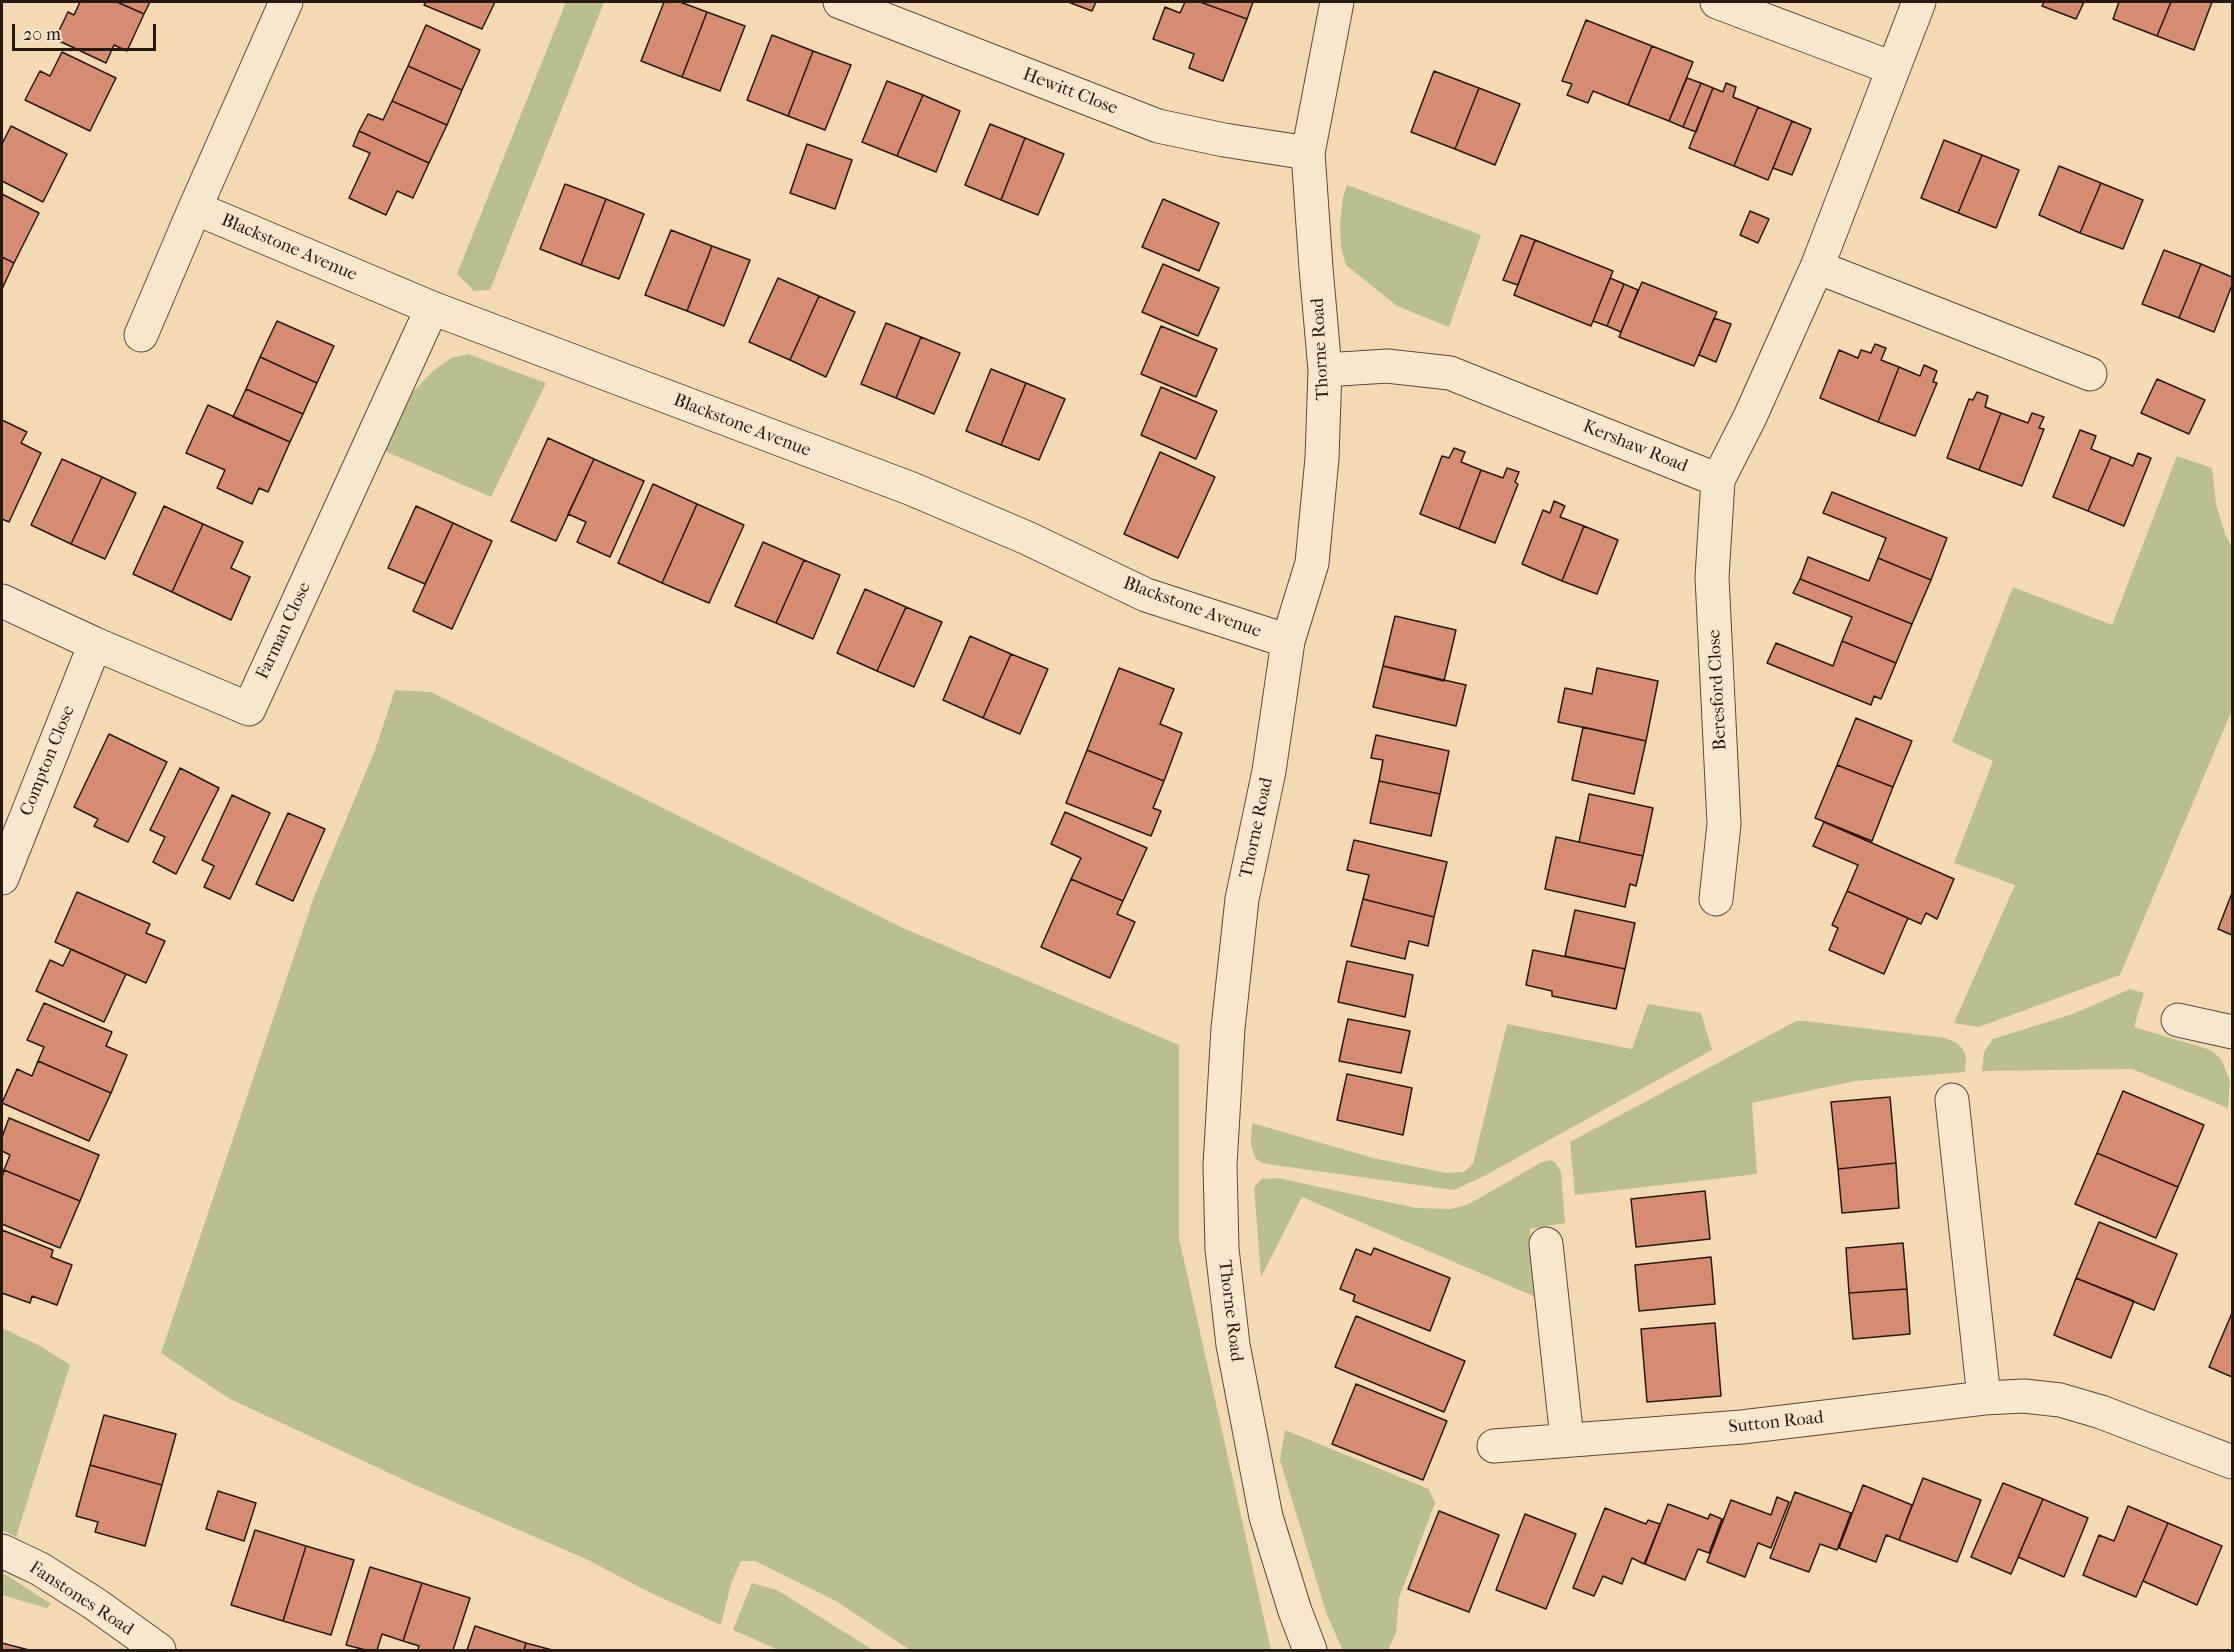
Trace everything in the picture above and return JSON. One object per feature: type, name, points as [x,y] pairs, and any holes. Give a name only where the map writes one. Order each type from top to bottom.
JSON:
[{"type":"street","points":[[141,335],[286,2]]},
{"type":"street","name":"Hewitt Close","points":[[840,2],[1158,126],[1224,140],[1308,153]]},
{"type":"street","name":"Thorne Road","points":[[1310,1650],[1295,1611],[1266,1517],[1233,1345],[1222,1249],[1220,1165],[1228,1028],[1242,899],[1269,771],[1288,641],[1312,563],[1322,458],[1325,370],[1308,153],[1337,2]]},
{"type":"street","points":[[1717,2],[1892,68]]},
{"type":"street","points":[[1718,480],[1750,417],[1816,267],[1919,2]]},
{"type":"street","name":"Blackstone Avenue","points":[[195,208],[432,308],[912,489],[1027,538],[1146,595],[1288,641]]},
{"type":"street","points":[[1816,267],[2090,375]]},
{"type":"street","name":"Farman Close","points":[[2,601],[95,644],[249,709],[432,308]]},
{"type":"street","name":"Kershaw Road","points":[[1325,370],[1387,366],[1450,373],[1718,480]]},
{"type":"street","name":"Beresford Close","points":[[1716,899],[1724,824],[1712,576],[1718,480]]},
{"type":"street","name":"Compton Close","points":[[2,878],[95,644]]},
{"type":"street","points":[[2178,1020],[2232,1032]]},
{"type":"street","points":[[1952,1100],[1984,1398]]},
{"type":"street","points":[[1546,1244],[1567,1439]]},
{"type":"street","name":"Sutton Road","points":[[1494,1446],[1742,1427],[1984,1398],[2024,1396],[2060,1400],[2101,1412],[2232,1462]]},
{"type":"street","name":"Fanstones Road","points":[[2,1551],[49,1575],[95,1604],[159,1650]]},
{"type":"green space","points":[[566,2],[604,2],[490,290],[474,291],[457,274]]},
{"type":"green space","points":[[1347,185],[1481,235],[1449,327],[1397,306],[1346,265],[1341,247],[1340,224],[1343,197]]},
{"type":"green space","points":[[468,354],[546,383],[491,497],[385,451],[413,392],[433,371],[451,358]]},
{"type":"green space","points":[[2177,456],[2212,468],[2216,504],[2225,534],[2232,547],[2232,710],[2120,975],[1979,1027],[1954,1023],[2015,885],[1954,863],[1993,761],[1952,742],[2013,587],[2112,625]]},
{"type":"green space","points":[[395,690],[431,692],[903,928],[1179,1045],[1179,1238],[1271,1650],[910,1650],[836,1601],[755,1561],[741,1561],[731,1584],[721,1625],[649,1592],[586,1559],[415,1485],[230,1399],[161,1353],[315,894],[375,750]]},
{"type":"green space","points":[[2130,989],[2144,993],[2134,1027],[2211,1050],[2221,1059],[2230,1081],[2228,1108],[2132,1069],[1982,1071],[1984,1052],[1993,1039],[2073,1014]]},
{"type":"green space","points":[[1648,1004],[1701,1013],[1712,1050],[1484,1176],[1454,1190],[1274,1165],[1262,1163],[1255,1158],[1251,1144],[1252,1123],[1373,1158],[1446,1173],[1464,1172],[1473,1164],[1507,1024],[1632,1049]]},
{"type":"green space","points":[[1796,1021],[1945,1038],[1955,1042],[1963,1049],[1966,1057],[1965,1072],[1855,1081],[1752,1103],[1757,1174],[1575,1195],[1570,1142]]},
{"type":"green space","points":[[1550,1160],[1555,1162],[1561,1172],[1565,1223],[1530,1229],[1536,1297],[1302,1197],[1261,1277],[1254,1187],[1262,1179],[1278,1178],[1416,1208],[1451,1209],[1469,1204],[1542,1162]]},
{"type":"green space","points":[[2,1328],[40,1346],[70,1365],[16,1537],[2,1530]]},
{"type":"green space","points":[[1285,1430],[1429,1489],[1435,1503],[1399,1598],[1396,1633],[1388,1650],[1342,1649],[1326,1612],[1280,1460]]},
{"type":"green space","points":[[2,1573],[51,1604],[47,1608],[2,1595]]},
{"type":"green space","points":[[752,1583],[777,1590],[873,1650],[779,1650],[733,1630]]},
{"type":"building","points":[[80,2],[117,2],[144,14],[127,51],[114,45],[106,63],[55,39],[68,12],[74,15]]},
{"type":"building","points":[[117,2],[150,2],[144,14]]},
{"type":"building","points":[[426,2],[495,2],[482,29],[424,5]]},
{"type":"building","points":[[664,2],[680,2],[707,12],[682,77],[641,61]]},
{"type":"building","points":[[1068,2],[1096,2],[1092,11]]},
{"type":"building","points":[[1185,2],[1200,2],[1247,19],[1223,81],[1189,68],[1194,54],[1153,39],[1165,7],[1180,13]]},
{"type":"building","points":[[1200,2],[1253,2],[1247,19]]},
{"type":"building","points":[[2044,2],[2084,2],[2076,19],[2042,6]]},
{"type":"building","points":[[2119,2],[2171,2],[2157,36],[2113,19]]},
{"type":"building","points":[[2171,2],[2212,2],[2194,50],[2157,36]]},
{"type":"building","points":[[707,12],[745,26],[720,91],[682,77]]},
{"type":"building","points":[[1586,20],[1652,46],[1628,105],[1593,91],[1588,103],[1567,95],[1572,84],[1562,81]]},
{"type":"building","points":[[426,25],[480,50],[462,90],[408,66]]},
{"type":"building","points":[[772,35],[813,51],[788,116],[747,100]]},
{"type":"building","points":[[1652,46],[1693,62],[1669,121],[1628,105]]},
{"type":"building","points":[[813,51],[851,65],[825,130],[788,116]]},
{"type":"building","points":[[62,52],[116,78],[90,131],[25,100],[40,71],[50,76]]},
{"type":"building","points":[[408,66],[462,90],[447,125],[392,101]]},
{"type":"building","points":[[1434,71],[1479,88],[1455,149],[1411,132]]},
{"type":"building","points":[[1687,78],[1701,83],[1683,127],[1669,121]]},
{"type":"building","points":[[887,81],[923,95],[897,156],[862,142]]},
{"type":"building","points":[[1701,83],[1713,88],[1696,132],[1683,127]]},
{"type":"building","points":[[1726,83],[1736,87],[1733,97],[1758,107],[1734,166],[1689,148],[1713,88],[1723,92]]},
{"type":"building","points":[[1479,88],[1520,104],[1495,165],[1455,149]]},
{"type":"building","points":[[923,95],[960,111],[936,172],[897,156]]},
{"type":"building","points":[[392,101],[447,125],[429,163],[359,131],[368,114],[383,120]]},
{"type":"building","points":[[1758,107],[1792,121],[1768,180],[1734,166]]},
{"type":"building","points":[[1792,121],[1811,129],[1792,175],[1773,168]]},
{"type":"building","points":[[990,124],[1025,138],[1001,200],[965,185]]},
{"type":"building","points":[[11,126],[67,154],[43,202],[2,181],[2,144]]},
{"type":"building","points":[[359,131],[429,163],[413,198],[397,191],[386,215],[349,198],[370,153],[353,146]]},
{"type":"building","points":[[1025,138],[1064,154],[1038,215],[1001,200]]},
{"type":"building","points":[[1944,140],[1982,155],[1958,213],[1921,198]]},
{"type":"building","points":[[807,144],[852,160],[835,209],[790,193]]},
{"type":"building","points":[[1982,155],[2019,170],[1996,228],[1958,213]]},
{"type":"building","points":[[2059,166],[2101,183],[2080,233],[2039,215]]},
{"type":"building","points":[[2101,183],[2143,200],[2123,249],[2080,233]]},
{"type":"building","points":[[565,184],[606,199],[581,265],[540,249]]},
{"type":"building","points":[[2,194],[39,213],[14,263],[2,257]]},
{"type":"building","points":[[606,199],[644,214],[619,279],[581,265]]},
{"type":"building","points":[[1163,199],[1219,223],[1199,271],[1142,247]]},
{"type":"building","points":[[1750,211],[1769,219],[1758,243],[1740,235]]},
{"type":"building","points":[[671,230],[712,246],[687,311],[645,295]]},
{"type":"building","points":[[1521,235],[1535,240],[1518,285],[1503,280]]},
{"type":"building","points":[[1535,240],[1613,271],[1591,326],[1514,295]]},
{"type":"building","points":[[712,246],[750,260],[724,326],[687,311]]},
{"type":"building","points":[[2164,250],[2201,264],[2179,318],[2142,304]]},
{"type":"building","points":[[2,257],[14,263],[2,289]]},
{"type":"building","points":[[1163,264],[1219,288],[1198,336],[1142,312]]},
{"type":"building","points":[[2201,264],[2232,277],[2232,285],[2214,332],[2179,318]]},
{"type":"building","points":[[778,278],[819,296],[790,360],[749,342]]},
{"type":"building","points":[[1610,278],[1624,284],[1607,326],[1593,321]]},
{"type":"building","points":[[1642,282],[1717,312],[1694,366],[1619,337]]},
{"type":"building","points":[[1624,284],[1638,290],[1621,332],[1607,326]]},
{"type":"building","points":[[819,296],[855,312],[826,377],[790,360]]},
{"type":"building","points":[[1714,318],[1731,324],[1716,362],[1699,355]]},
{"type":"building","points":[[277,321],[334,346],[317,383],[260,357]]},
{"type":"building","points":[[886,323],[921,337],[896,398],[861,384]]},
{"type":"building","points":[[1161,326],[1217,349],[1196,397],[1141,374]]},
{"type":"building","points":[[921,337],[960,353],[934,414],[896,398]]},
{"type":"building","points":[[1875,344],[1886,348],[1881,360],[1899,367],[1878,422],[1820,398],[1839,350],[1858,358],[1861,350],[1871,353]]},
{"type":"building","points":[[260,357],[317,383],[303,414],[246,389]]},
{"type":"building","points":[[1924,365],[1937,371],[1933,382],[1937,383],[1915,436],[1878,422],[1899,367],[1920,376]]},
{"type":"building","points":[[991,369],[1026,383],[1001,445],[966,431]]},
{"type":"building","points":[[2157,379],[2205,400],[2189,434],[2141,413]]},
{"type":"building","points":[[1026,383],[1065,399],[1039,460],[1001,445]]},
{"type":"building","points":[[1161,387],[1217,411],[1196,459],[1141,435]]},
{"type":"building","points":[[246,389],[303,414],[290,442],[233,417]]},
{"type":"building","points":[[1977,392],[1988,396],[1985,407],[2001,413],[1979,470],[1947,458],[1969,399],[1973,400]]},
{"type":"building","points":[[208,405],[290,442],[268,492],[259,488],[252,504],[217,488],[225,470],[186,453]]},
{"type":"building","points":[[2001,413],[2028,423],[2032,413],[2044,417],[2039,428],[2044,429],[2022,486],[1979,470]]},
{"type":"building","points":[[2,420],[27,432],[21,443],[41,453],[9,522],[2,519]]},
{"type":"building","points":[[2080,430],[2096,436],[2091,449],[2111,457],[2088,511],[2053,497]]},
{"type":"building","points":[[548,438],[594,459],[556,541],[511,521]]},
{"type":"building","points":[[1454,448],[1465,452],[1461,462],[1481,470],[1459,529],[1420,514],[1442,456],[1449,458]]},
{"type":"building","points":[[1160,452],[1215,477],[1178,558],[1124,534]]},
{"type":"building","points":[[2138,453],[2151,458],[2124,526],[2088,511],[2111,457],[2133,466]]},
{"type":"building","points":[[62,459],[102,477],[71,544],[31,525]]},
{"type":"building","points":[[594,459],[644,481],[610,557],[577,542],[586,522],[568,514]]},
{"type":"building","points":[[1507,468],[1519,472],[1515,482],[1518,484],[1495,543],[1459,529],[1481,470],[1503,478]]},
{"type":"building","points":[[102,477],[136,493],[105,559],[71,544]]},
{"type":"building","points":[[653,484],[697,504],[662,583],[618,563]]},
{"type":"building","points":[[1832,492],[1947,538],[1931,580],[1878,558],[1886,538],[1823,513]]},
{"type":"building","points":[[1554,501],[1565,506],[1560,517],[1584,526],[1562,581],[1522,564],[1543,510],[1550,513]]},
{"type":"building","points":[[697,504],[744,525],[709,603],[662,583]]},
{"type":"building","points":[[164,506],[203,524],[172,592],[133,574]]},
{"type":"building","points":[[416,506],[453,523],[425,584],[388,568]]},
{"type":"building","points":[[453,523],[492,541],[452,629],[413,611]]},
{"type":"building","points":[[203,524],[243,542],[231,568],[250,577],[231,620],[172,592]]},
{"type":"building","points":[[1584,526],[1618,540],[1597,594],[1562,581]]},
{"type":"building","points":[[763,542],[804,560],[776,623],[735,606]]},
{"type":"building","points":[[1808,557],[1869,581],[1878,558],[1931,580],[1912,624],[1800,579]]},
{"type":"building","points":[[804,560],[840,575],[813,639],[776,623]]},
{"type":"building","points":[[1800,579],[1912,624],[1896,663],[1842,641],[1852,617],[1793,593]]},
{"type":"building","points":[[865,589],[906,607],[877,671],[837,653]]},
{"type":"building","points":[[906,607],[942,622],[914,687],[877,671]]},
{"type":"building","points":[[1395,616],[1456,630],[1444,681],[1383,666]]},
{"type":"building","points":[[970,636],[1011,654],[983,718],[943,700]]},
{"type":"building","points":[[1842,641],[1896,663],[1881,699],[1874,696],[1871,705],[1767,663],[1776,643],[1833,666]]},
{"type":"building","points":[[1011,654],[1048,669],[1020,734],[983,718]]},
{"type":"building","points":[[1383,666],[1466,685],[1456,726],[1373,707]]},
{"type":"building","points":[[1119,668],[1174,689],[1160,724],[1182,733],[1164,781],[1087,750]]},
{"type":"building","points":[[1597,668],[1658,681],[1646,741],[1558,722],[1565,688],[1592,694]]},
{"type":"building","points":[[1856,718],[1912,741],[1893,787],[1837,765]]},
{"type":"building","points":[[1583,727],[1646,741],[1634,794],[1572,780]]},
{"type":"building","points":[[109,734],[167,762],[128,842],[94,826],[98,819],[74,807]]},
{"type":"building","points":[[1376,735],[1449,751],[1440,794],[1379,781],[1383,760],[1371,758]]},
{"type":"building","points":[[1087,750],[1164,781],[1153,808],[1161,811],[1151,836],[1066,803]]},
{"type":"building","points":[[1837,765],[1893,787],[1872,841],[1815,818]]},
{"type":"building","points":[[180,768],[219,788],[176,874],[153,862],[165,837],[150,830]]},
{"type":"building","points":[[1379,781],[1440,794],[1431,836],[1370,823]]},
{"type":"building","points":[[1589,794],[1653,808],[1643,856],[1579,842]]},
{"type":"building","points":[[232,795],[270,813],[230,899],[204,887],[214,866],[202,860]]},
{"type":"building","points":[[1065,812],[1147,848],[1123,901],[1071,879],[1081,858],[1051,844]]},
{"type":"building","points":[[288,813],[325,829],[293,901],[256,884]]},
{"type":"building","points":[[1824,822],[1954,879],[1937,919],[1926,913],[1921,924],[1847,891],[1858,865],[1813,846]]},
{"type":"building","points":[[1556,837],[1643,856],[1636,886],[1630,884],[1625,907],[1545,889]]},
{"type":"building","points":[[1354,840],[1447,862],[1434,917],[1363,899],[1369,875],[1347,870]]},
{"type":"building","points":[[1071,879],[1123,901],[1117,914],[1135,922],[1110,978],[1041,947]]},
{"type":"building","points":[[1847,891],[1908,918],[1884,974],[1829,950],[1838,928],[1832,925]]},
{"type":"building","points":[[77,892],[150,924],[146,933],[165,941],[146,983],[55,942]]},
{"type":"building","points":[[2232,893],[2232,935],[2218,929]]},
{"type":"building","points":[[1363,899],[1434,917],[1428,946],[1409,941],[1405,959],[1351,946]]},
{"type":"building","points":[[1575,910],[1635,923],[1625,969],[1565,956]]},
{"type":"building","points":[[71,949],[126,974],[104,1022],[36,991],[50,960],[63,966]]},
{"type":"building","points":[[1533,950],[1625,969],[1616,1009],[1552,996],[1552,991],[1526,985]]},
{"type":"building","points":[[1347,961],[1413,975],[1405,1017],[1338,1002]]},
{"type":"building","points":[[44,1003],[112,1032],[106,1046],[127,1055],[111,1093],[38,1061],[44,1047],[27,1040]]},
{"type":"building","points":[[1348,1019],[1410,1031],[1401,1073],[1339,1061]]},
{"type":"building","points":[[38,1061],[111,1093],[89,1141],[2,1103],[17,1069],[32,1076]]},
{"type":"building","points":[[1347,1074],[1412,1088],[1403,1135],[1337,1120]]},
{"type":"building","points":[[2123,1091],[2204,1125],[2178,1187],[2097,1153]]},
{"type":"building","points":[[1890,1097],[1896,1163],[1838,1169],[1831,1102]]},
{"type":"building","points":[[9,1118],[99,1155],[80,1201],[4,1170],[10,1155],[2,1151],[2,1137]]},
{"type":"building","points":[[2097,1153],[2178,1187],[2156,1238],[2075,1204]]},
{"type":"building","points":[[1896,1163],[1899,1208],[1842,1213],[1838,1169]]},
{"type":"building","points":[[4,1170],[80,1201],[60,1248],[2,1224]]},
{"type":"building","points":[[1705,1191],[1710,1239],[1636,1247],[1631,1199]]},
{"type":"building","points":[[2099,1222],[2177,1254],[2154,1310],[2076,1278]]},
{"type":"building","points":[[2,1230],[53,1250],[51,1257],[72,1265],[57,1305],[32,1296],[30,1303],[2,1293]]},
{"type":"building","points":[[1903,1243],[1907,1289],[1849,1293],[1846,1248]]},
{"type":"building","points":[[1374,1248],[1450,1278],[1430,1331],[1353,1301],[1355,1295],[1340,1289],[1356,1249],[1371,1255]]},
{"type":"building","points":[[1711,1257],[1715,1304],[1639,1311],[1635,1265]]},
{"type":"building","points":[[2076,1278],[2134,1301],[2111,1358],[2054,1335]]},
{"type":"building","points":[[1907,1289],[1910,1334],[1853,1339],[1849,1293]]},
{"type":"building","points":[[2232,1313],[2232,1377],[2209,1367]]},
{"type":"building","points":[[1356,1316],[1465,1361],[1444,1412],[1335,1367]]},
{"type":"building","points":[[1715,1323],[1721,1396],[1647,1402],[1641,1329]]},
{"type":"building","points":[[1356,1384],[1447,1421],[1423,1480],[1332,1444]]},
{"type":"building","points":[[104,1415],[176,1434],[162,1485],[90,1465]]},
{"type":"building","points":[[90,1465],[162,1485],[145,1546],[95,1532],[98,1522],[76,1516]]},
{"type":"building","points":[[1923,1478],[1981,1500],[1957,1562],[1899,1540]]},
{"type":"building","points":[[2003,1483],[2043,1499],[2011,1574],[1971,1557]]},
{"type":"building","points":[[1863,1485],[1912,1505],[1899,1540],[1886,1535],[1876,1562],[1839,1548]]},
{"type":"building","points":[[218,1491],[256,1503],[244,1541],[206,1529]]},
{"type":"building","points":[[1795,1492],[1851,1513],[1837,1550],[1820,1544],[1809,1572],[1770,1558]]},
{"type":"building","points":[[1777,1497],[1789,1502],[1771,1548],[1758,1543],[1745,1577],[1707,1562],[1731,1500],[1771,1515]]},
{"type":"building","points":[[2043,1499],[2088,1518],[2064,1577],[2018,1557]]},
{"type":"building","points":[[1668,1504],[1708,1519],[1710,1514],[1722,1519],[1709,1553],[1698,1549],[1685,1580],[1645,1564]]},
{"type":"building","points":[[2128,1506],[2168,1523],[2136,1597],[2083,1575],[2099,1535],[2114,1541]]},
{"type":"building","points":[[1605,1508],[1646,1524],[1648,1520],[1660,1524],[1644,1564],[1632,1558],[1622,1584],[1603,1576],[1594,1596],[1573,1588]]},
{"type":"building","points":[[1439,1511],[1499,1535],[1469,1612],[1408,1589]]},
{"type":"building","points":[[1525,1514],[1576,1534],[1546,1609],[1496,1590]]},
{"type":"building","points":[[2168,1523],[2222,1546],[2197,1605],[2143,1581]]},
{"type":"building","points":[[255,1530],[306,1546],[283,1621],[231,1605]]},
{"type":"building","points":[[306,1546],[354,1560],[331,1635],[283,1621]]},
{"type":"building","points":[[370,1567],[422,1583],[403,1641],[382,1634],[377,1650],[346,1645]]},
{"type":"building","points":[[422,1583],[470,1598],[453,1650],[418,1650],[419,1646],[403,1641]]},
{"type":"building","points":[[475,1626],[526,1643],[524,1650],[467,1650]]},
{"type":"building","points":[[2,1643],[29,1650],[2,1650]]},
{"type":"building","points":[[526,1643],[552,1650],[524,1650]]}]
